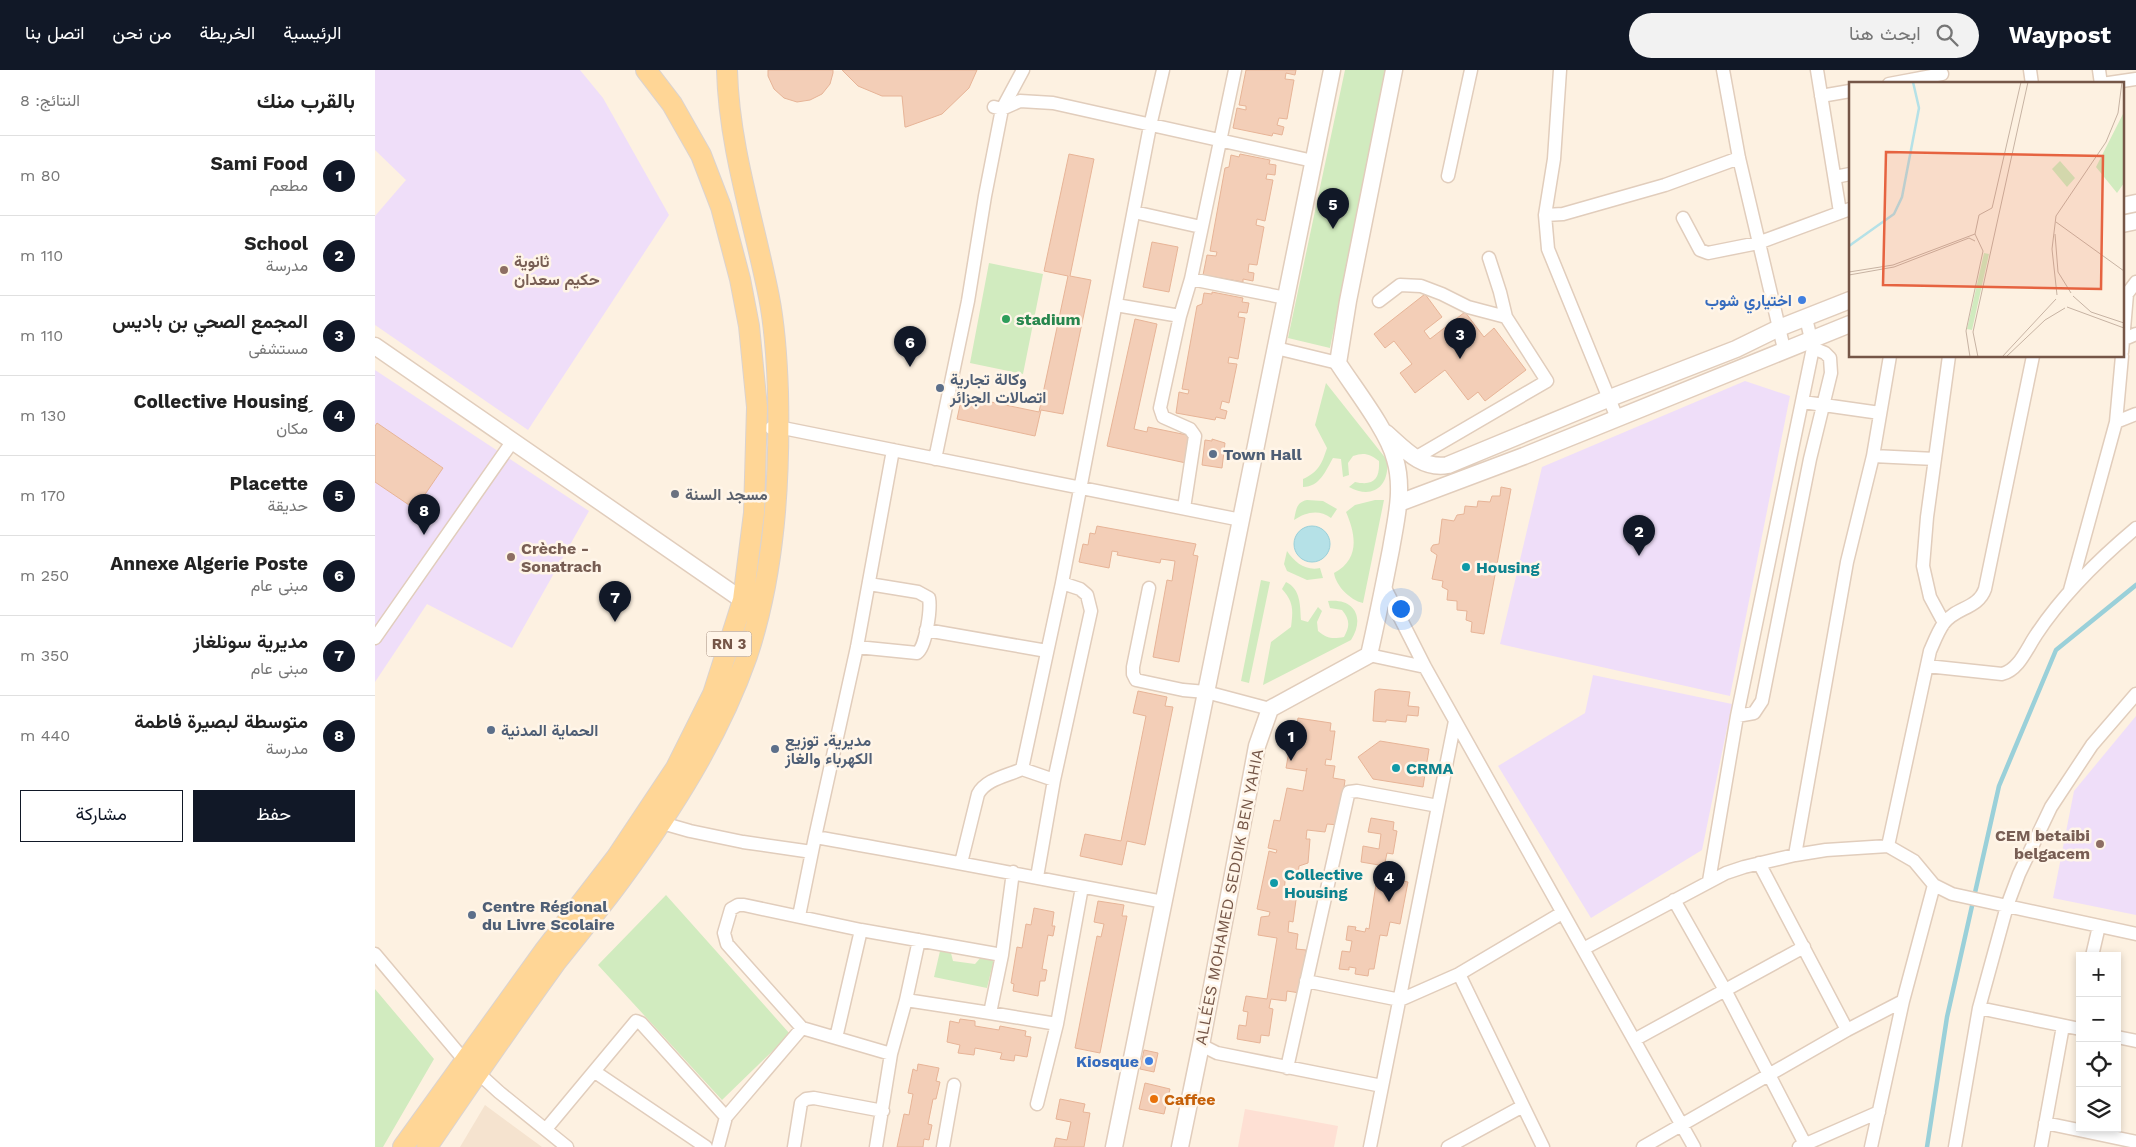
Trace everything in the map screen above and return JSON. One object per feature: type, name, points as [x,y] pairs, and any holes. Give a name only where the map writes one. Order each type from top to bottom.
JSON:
[{"type":"main road","name":"RN 3","points":[[646,70],[672,104],[701,155],[721,207],[740,280],[749,326],[755,376],[756,430],[751,606]]},
{"type":"main road","name":"RN 3","points":[[427,1147],[471,1066],[545,950],[616,858],[652,820],[676,768],[705,729],[713,694],[751,606],[764,590],[772,536],[778,427],[775,353],[769,300],[737,166],[727,91],[727,70]]},
{"type":"main road","name":"RN 3","points":[[403,1147],[471,1066]]},
{"type":"street","points":[[935,459],[968,301],[998,108],[1023,70]]},
{"type":"street","points":[[1022,769],[1062,583],[1150,126],[1163,70]]},
{"type":"street","points":[[1184,508],[1195,436],[1190,429],[1163,417],[1160,408],[1179,316],[1191,279],[1235,70]]},
{"type":"street","points":[[1114,1147],[1332,70]]},
{"type":"street","points":[[1369,655],[1384,586],[1399,503],[1400,485],[1395,457],[1379,426],[1338,363],[1348,301],[1394,70]]},
{"type":"street","points":[[1448,176],[1471,70]]},
{"type":"street","points":[[1560,70],[1554,159],[1545,215],[1548,249],[1617,418]]},
{"type":"street","points":[[1723,70],[1739,158],[1784,349]]},
{"type":"street","points":[[1683,218],[1700,250],[1707,253],[1758,243],[1845,211],[1835,177],[1817,70]]},
{"type":"street","points":[[1902,82],[1943,76]]},
{"type":"street","points":[[2115,82],[2136,79]]},
{"type":"street","points":[[1821,96],[1849,91]]},
{"type":"street","points":[[998,108],[1020,101],[1053,103],[1313,161]]},
{"type":"street","points":[[1545,215],[1563,214],[1665,185],[1739,158]]},
{"type":"street","points":[[1835,177],[1849,174]]},
{"type":"street","points":[[2123,206],[2136,203]]},
{"type":"street","points":[[1134,212],[1201,227]]},
{"type":"street","points":[[2123,224],[2136,221]]},
{"type":"street","points":[[1415,458],[1547,381],[1506,317],[1489,258]]},
{"type":"street","points":[[1191,279],[1286,298]]},
{"type":"street","points":[[2123,344],[2127,294],[2136,282]]},
{"type":"street","points":[[1379,301],[1400,285],[1421,286],[1442,294],[1468,308],[1506,317]]},
{"type":"street","points":[[1379,426],[1415,458],[1431,466],[1448,465],[1610,398],[1736,350],[1779,328],[1849,300]]},
{"type":"street","points":[[1116,305],[1179,316]]},
{"type":"street","points":[[1709,881],[1737,716],[1803,402],[1812,343],[1806,318]]},
{"type":"street","points":[[1399,503],[1524,456],[1784,349],[1812,343],[1849,324]]},
{"type":"street","points":[[2123,344],[2136,334]]},
{"type":"street","points":[[1737,716],[1754,713],[1761,701],[1831,363],[1825,353],[1812,343]]},
{"type":"street","points":[[375,346],[751,606]]},
{"type":"street","points":[[1275,348],[1338,363]]},
{"type":"street","points":[[1795,855],[1847,562],[1873,456],[1890,358]]},
{"type":"street","points":[[1944,623],[1930,597],[1923,566],[1949,358]]},
{"type":"street","points":[[1888,846],[1930,651],[1944,623],[1953,615],[1976,603],[1982,598],[1985,589],[2033,358]]},
{"type":"street","points":[[2069,592],[2116,422],[2122,358]]},
{"type":"street","points":[[1698,364],[1703,382]]},
{"type":"street","points":[[1803,402],[1880,413]]},
{"type":"street","points":[[2116,422],[2136,414]]},
{"type":"street","points":[[756,430],[778,427],[1241,520]]},
{"type":"street","points":[[375,638],[512,442]]},
{"type":"street","points":[[799,916],[857,647],[893,450]]},
{"type":"street","points":[[1873,456],[1935,459]]},
{"type":"street","points":[[1927,666],[2002,674],[2012,671],[2047,619],[2069,592],[2116,545],[2136,528]]},
{"type":"street","points":[[1037,876],[1054,780],[1091,611],[1087,594],[1080,589],[1062,583]]},
{"type":"street","points":[[857,647],[917,653],[923,645],[926,630],[930,605],[929,598],[926,595],[869,584]]},
{"type":"street","points":[[1384,586],[1425,667],[1694,1147]]},
{"type":"street","points":[[1149,588],[1133,667],[1136,680],[1206,692],[1270,709],[1369,655],[1425,667]]},
{"type":"street","points":[[926,630],[1047,651]]},
{"type":"street","points":[[1955,1147],[1979,1008],[2007,906],[2019,874],[2051,807],[2092,745],[2136,694]]},
{"type":"street","name":"ALLÉES MOHAMED SEDDIK BEN YAHIA","points":[[1180,1147],[1257,746],[1270,709]]},
{"type":"street","points":[[1370,1147],[1401,1000],[1455,721]]},
{"type":"street","points":[[961,863],[978,794],[981,789],[991,782],[1022,769],[1054,780]]},
{"type":"street","points":[[1287,1068],[1349,792],[1357,791],[1438,806]]},
{"type":"street","points":[[652,820],[743,842],[812,852]]},
{"type":"street","points":[[815,837],[1037,876],[1083,887],[1164,902]]},
{"type":"street","points":[[1583,949],[1709,881],[1744,867],[1826,850],[1888,846],[1914,862],[1934,885],[1952,894],[2136,934]]},
{"type":"street","points":[[1759,863],[1847,1030]]},
{"type":"street","points":[[990,1013],[1002,955],[1013,872]]},
{"type":"street","points":[[1871,1147],[1903,1001],[1934,885]]},
{"type":"street","points":[[1037,1104],[1057,1024],[1083,887]]},
{"type":"street","points":[[1674,900],[1725,990],[1769,1075],[1802,1145],[1879,1112]]},
{"type":"street","points":[[891,1054],[802,1028],[727,944],[724,933],[731,909],[738,905],[861,930],[1002,955]]},
{"type":"street","points":[[1306,981],[1401,1000],[1459,974],[1562,912]]},
{"type":"street","points":[[2094,952],[2099,926]]},
{"type":"street","points":[[836,1038],[861,930]]},
{"type":"street","points":[[876,1147],[891,1054],[906,1000],[919,940]]},
{"type":"street","points":[[1634,1040],[1804,947]]},
{"type":"street","points":[[375,954],[471,1066],[567,1147]]},
{"type":"street","points":[[1459,974],[1543,1147]]},
{"type":"street","points":[[906,1000],[1057,1024]]},
{"type":"street","points":[[1643,1147],[1847,1030],[1903,1001]]},
{"type":"street","points":[[1979,1008],[2063,1026],[2076,1025]]},
{"type":"street","points":[[546,1129],[595,1072],[633,1022],[639,1022],[726,1117]]},
{"type":"street","points":[[2041,1147],[2063,1026]]},
{"type":"street","points":[[718,1147],[726,1117],[802,1028]]},
{"type":"street","points":[[2121,1039],[2136,1042]]},
{"type":"street","points":[[1201,1045],[1217,1053],[1383,1086]]},
{"type":"street","points":[[595,1072],[706,1147]]},
{"type":"street","points":[[943,1147],[954,1085]]},
{"type":"street","points":[[794,1147],[801,1103],[806,1098],[883,1111]]},
{"type":"street","points":[[1448,1147],[1523,1106]]},
{"type":"street","points":[[2045,1123],[2136,1142]]},
{"type":"shaded area","name":"ثانوية حكيم سعدان","points":[[375,70],[580,70],[603,98],[669,215],[528,430],[375,325],[375,216],[406,180],[375,150]]},
{"type":"shaded area","points":[[375,370],[589,511],[512,648],[427,604],[375,682]]},
{"type":"shaded area","points":[[1745,381],[1790,396],[1730,696],[1500,644],[1542,467]]},
{"type":"shaded area","points":[[1593,675],[1732,704],[1702,850],[1591,918],[1498,766],[1585,713]]},
{"type":"shaded area","name":"CEM betaibi belgacem","points":[[2136,716],[2136,915],[2053,898],[2074,791]]},
{"type":"shaded area","points":[[485,1105],[542,1147],[460,1147]]},
{"type":"shaded area","points":[[1245,1109],[1338,1126],[1334,1147],[1238,1147]]},
{"type":"green space","points":[[1345,70],[1386,70],[1330,348],[1288,338]]},
{"type":"green space","name":"stadium","points":[[989,263],[1043,274],[1023,374],[970,363]]},
{"type":"green space","points":[[1326,383],[1387,460],[1386,477],[1378,488],[1372,491],[1358,491],[1349,487],[1355,482],[1371,482],[1377,477],[1379,461],[1370,455],[1364,454],[1353,456],[1348,463],[1349,475],[1343,477],[1341,459],[1333,458],[1318,481],[1303,487],[1303,479],[1313,473],[1319,466],[1327,448],[1315,425]]},
{"type":"green space","points":[[1307,500],[1323,501],[1337,509],[1331,518],[1322,513],[1313,513],[1303,515],[1294,520],[1299,505]]},
{"type":"green space","points":[[1375,500],[1384,500],[1363,603],[1353,599],[1344,592],[1334,573],[1348,561],[1352,554],[1352,529],[1346,512],[1355,505]]},
{"type":"green space","points":[[1287,551],[1301,565],[1315,569],[1320,568],[1323,578],[1307,580],[1287,571],[1284,564]]},
{"type":"green space","points":[[1261,580],[1270,582],[1249,683],[1241,681]]},
{"type":"green space","points":[[1286,582],[1297,593],[1301,620],[1308,622],[1318,607],[1322,611],[1317,622],[1318,631],[1324,636],[1333,638],[1344,637],[1348,626],[1347,617],[1342,610],[1330,608],[1328,601],[1337,601],[1351,606],[1357,617],[1357,624],[1351,640],[1263,685],[1271,642],[1291,627],[1292,607],[1289,598],[1282,589]]},
{"type":"green space","points":[[666,895],[790,1034],[722,1100],[598,965]]},
{"type":"green space","points":[[940,951],[951,953],[953,961],[975,964],[982,956],[994,959],[987,988],[934,977]]},
{"type":"green space","points":[[375,989],[434,1059],[383,1147],[375,1147]]},
{"type":"water","points":[[1312,526],[1319,527],[1325,531],[1329,537],[1329,551],[1325,557],[1319,561],[1312,562],[1305,561],[1299,557],[1295,551],[1294,544],[1295,537],[1299,531],[1305,527]]},
{"type":"building","points":[[768,70],[833,70],[833,73],[830,84],[822,94],[810,100],[797,102],[784,98],[774,89],[768,76]]},
{"type":"building","points":[[842,70],[977,70],[969,88],[942,114],[905,127],[902,96],[882,96],[858,86]]},
{"type":"building","points":[[1246,70],[1296,70],[1295,75],[1286,73],[1285,79],[1294,80],[1287,119],[1279,118],[1277,125],[1284,127],[1282,135],[1273,133],[1272,136],[1233,128],[1237,108],[1246,110],[1246,106],[1239,105]]},
{"type":"building","points":[[1069,154],[1094,159],[1070,276],[1091,280],[1063,414],[1041,410],[1035,436],[957,419],[962,396],[1039,412],[1068,276],[1044,271]]},
{"type":"building","points":[[1240,154],[1270,160],[1269,164],[1276,165],[1275,175],[1267,174],[1266,179],[1273,180],[1265,221],[1257,219],[1256,225],[1264,227],[1257,265],[1249,264],[1248,272],[1254,273],[1253,281],[1243,279],[1243,282],[1203,275],[1207,255],[1216,256],[1217,252],[1210,251],[1225,168],[1229,167],[1231,155],[1239,157]]},
{"type":"building","points":[[1152,242],[1178,247],[1169,292],[1143,287]]},
{"type":"building","points":[[1212,292],[1243,298],[1242,302],[1249,303],[1247,313],[1239,312],[1238,317],[1245,318],[1238,359],[1229,357],[1228,363],[1237,364],[1229,403],[1222,401],[1220,409],[1227,411],[1225,419],[1216,417],[1215,420],[1176,413],[1179,392],[1188,394],[1189,390],[1182,389],[1197,306],[1202,304],[1204,293],[1212,294]]},
{"type":"building","points":[[1425,294],[1442,317],[1424,331],[1430,339],[1465,312],[1484,337],[1494,328],[1526,370],[1485,401],[1478,392],[1468,400],[1445,370],[1415,393],[1400,373],[1412,364],[1394,341],[1385,348],[1374,334]]},
{"type":"building","points":[[1135,319],[1157,324],[1134,429],[1147,432],[1148,427],[1192,436],[1186,463],[1107,446]]},
{"type":"building","points":[[377,423],[443,468],[415,509],[375,482],[375,426]]},
{"type":"building","name":"Town Hall","points":[[1212,439],[1225,443],[1222,468],[1202,465],[1205,440],[1212,441]]},
{"type":"building","name":"Housing","points":[[1501,487],[1511,489],[1484,634],[1471,632],[1472,622],[1466,620],[1467,611],[1457,610],[1457,601],[1447,600],[1448,590],[1442,587],[1443,581],[1432,579],[1437,555],[1431,551],[1431,548],[1433,545],[1439,544],[1442,519],[1454,521],[1457,515],[1464,514],[1465,506],[1477,507],[1478,501],[1490,502],[1492,496],[1500,496]]},
{"type":"building","points":[[1097,526],[1196,544],[1193,555],[1198,556],[1179,662],[1153,657],[1167,580],[1172,581],[1175,561],[1161,559],[1160,563],[1117,555],[1118,552],[1112,551],[1109,568],[1079,562],[1083,544],[1088,545],[1090,533],[1095,534]]},
{"type":"building","name":"CRMA","points":[[1379,689],[1410,692],[1408,706],[1419,707],[1418,716],[1407,715],[1406,722],[1373,721],[1375,691]]},
{"type":"building","points":[[1138,691],[1167,697],[1165,706],[1173,707],[1145,845],[1127,841],[1122,865],[1080,856],[1085,834],[1121,841],[1146,716],[1133,713]]},
{"type":"building","name":"Collective Housing","points":[[1298,718],[1331,723],[1330,731],[1335,731],[1331,760],[1326,759],[1325,765],[1335,766],[1333,778],[1345,780],[1339,825],[1327,824],[1325,832],[1307,830],[1306,839],[1310,839],[1308,863],[1299,866],[1298,874],[1286,872],[1284,892],[1292,893],[1291,900],[1296,900],[1293,922],[1289,921],[1288,932],[1298,934],[1296,949],[1306,950],[1300,993],[1287,991],[1286,1001],[1271,999],[1269,1008],[1273,1009],[1269,1036],[1261,1035],[1260,1043],[1237,1039],[1239,1025],[1246,1026],[1248,1012],[1243,1011],[1246,996],[1267,999],[1277,938],[1258,935],[1261,917],[1269,916],[1270,912],[1257,909],[1269,851],[1276,853],[1277,850],[1268,848],[1274,820],[1280,821],[1287,788],[1303,791],[1307,768],[1306,771],[1286,768],[1290,746],[1300,748],[1302,738],[1295,738]]},
{"type":"building","name":"CRMA","points":[[1380,741],[1429,749],[1423,787],[1373,779],[1358,757]]},
{"type":"building","points":[[1371,818],[1394,822],[1393,830],[1397,831],[1393,854],[1387,853],[1384,867],[1395,869],[1393,879],[1408,882],[1400,924],[1390,922],[1387,936],[1380,935],[1374,969],[1369,969],[1368,976],[1355,974],[1356,968],[1349,967],[1349,970],[1339,969],[1342,951],[1350,952],[1352,941],[1346,940],[1348,926],[1356,927],[1355,930],[1365,932],[1366,928],[1369,929],[1379,865],[1361,862],[1363,846],[1379,849],[1381,834],[1368,832]]},
{"type":"building","points":[[1098,901],[1124,905],[1122,916],[1127,916],[1100,1053],[1075,1048],[1097,936],[1101,937],[1104,924],[1094,922]]},
{"type":"building","points":[[1034,908],[1054,912],[1052,926],[1055,926],[1053,936],[1048,935],[1042,969],[1047,970],[1045,981],[1040,981],[1038,996],[1013,991],[1014,984],[1011,983],[1017,947],[1022,948],[1026,924],[1031,925]]},
{"type":"building","points":[[960,1019],[975,1021],[975,1026],[999,1030],[1000,1026],[1026,1031],[1025,1036],[1031,1037],[1027,1057],[1015,1055],[1014,1061],[1000,1059],[1002,1053],[975,1048],[974,1055],[958,1053],[960,1045],[947,1042],[950,1021],[959,1023]]},
{"type":"building","name":"Kiosque","points":[[1144,1050],[1158,1053],[1154,1072],[1140,1069]]},
{"type":"building","points":[[918,1064],[939,1068],[936,1081],[940,1082],[936,1099],[933,1099],[928,1124],[932,1125],[929,1140],[924,1139],[923,1147],[897,1147],[904,1114],[909,1115],[913,1094],[908,1093],[913,1069],[917,1071]]},
{"type":"building","name":"Caffee","points":[[1145,1083],[1170,1089],[1164,1114],[1139,1109]]},
{"type":"building","points":[[1060,1099],[1085,1104],[1083,1112],[1090,1113],[1084,1147],[1054,1147],[1056,1138],[1067,1140],[1071,1122],[1056,1119]]},
{"type":"waterway","points":[[1927,1147],[1947,1017],[1999,786],[2056,650],[2136,585]]},
{"type":"place","name":"Placette","points":[[1333,229]]},
{"type":"place","name":"ثانوية حكيم سعدان","points":[[504,270]]},
{"type":"place","name":"اختياري شوب","points":[[1802,300]]},
{"type":"place","name":"stadium","points":[[1006,319]]},
{"type":"place","name":"المجمع الصحي بن باديس","points":[[1460,359]]},
{"type":"place","name":"Annexe Algerie Poste","points":[[910,367]]},
{"type":"place","name":"وكالة تجارية اتصالات الجزائر","points":[[940,388]]},
{"type":"place","name":"Town Hall","points":[[1213,454]]},
{"type":"place","name":"مسجد السنة","points":[[675,494]]},
{"type":"place","name":"متوسطة لبصيرة فاطمة","points":[[424,535]]},
{"type":"place","name":"School","points":[[1639,556]]},
{"type":"place","name":"Crèche - Sonatrach","points":[[511,557]]},
{"type":"place","name":"Housing","points":[[1466,567]]},
{"type":"place","name":"مديرية سونلغاز","points":[[615,622]]},
{"type":"place","name":"الحماية المدنية","points":[[491,730]]},
{"type":"place","name":"مديرية. توزيع الكهرباء والغاز","points":[[775,749]]},
{"type":"place","name":"Sami Food","points":[[1291,761]]},
{"type":"place","name":"CRMA","points":[[1396,768]]},
{"type":"place","name":"CEM betaibi belgacem","points":[[2100,844]]},
{"type":"place","name":"Collective Housing","points":[[1274,883]]},
{"type":"place","name":"ِCollective Housing","points":[[1389,902]]},
{"type":"place","name":"Centre Régional du Livre Scolaire","points":[[472,915]]},
{"type":"place","name":"Kiosque","points":[[1149,1061]]},
{"type":"place","name":"Caffee","points":[[1154,1099]]}]
